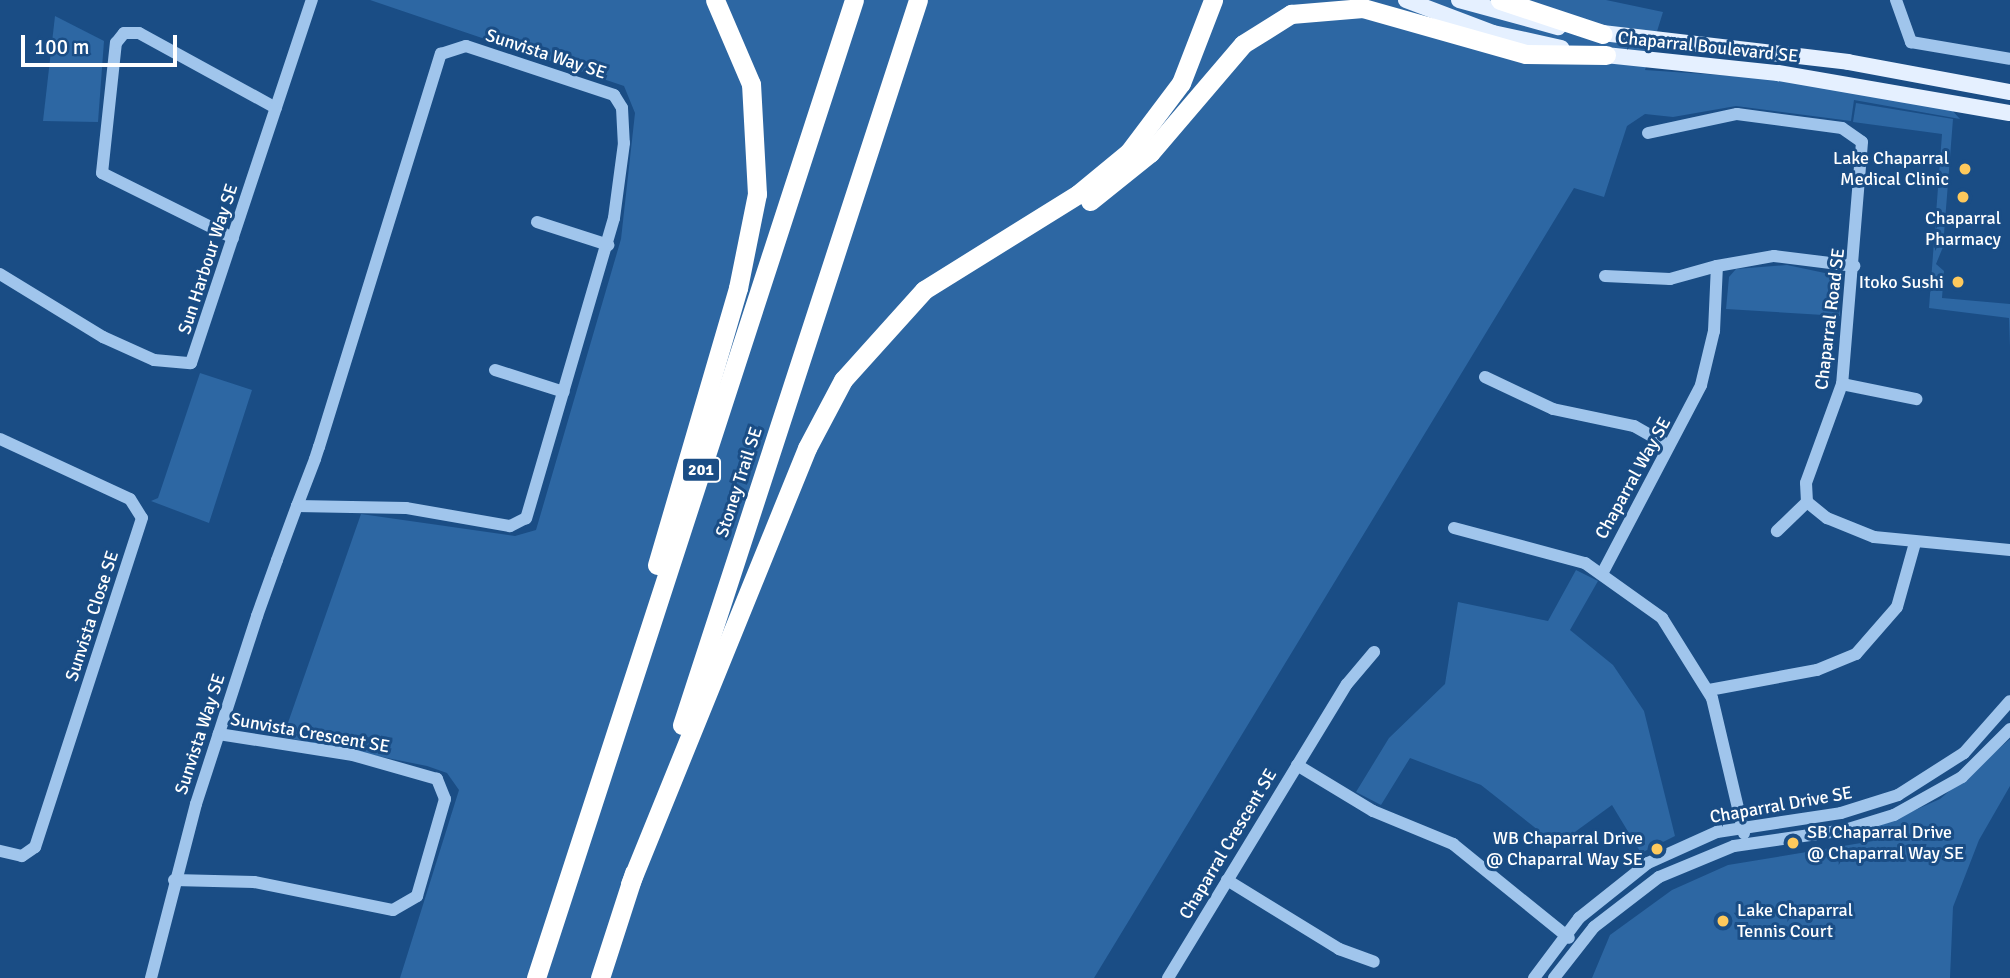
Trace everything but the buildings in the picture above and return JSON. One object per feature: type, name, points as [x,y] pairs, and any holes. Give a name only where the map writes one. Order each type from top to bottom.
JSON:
[{"type":"highway","points":[[715,0],[751,84]]},
{"type":"highway","points":[[549,940],[747,255],[758,169],[751,84],[724,0]]},
{"type":"highway","name":"201","points":[[536,978],[853,0]]},
{"type":"highway","name":"Stoney Trail SE","points":[[600,978],[918,0]]},
{"type":"highway","points":[[630,884],[823,413],[872,340],[934,282],[1078,194],[1129,152],[1181,83],[1213,0]]},
{"type":"highway","points":[[1500,0],[1603,34]]},
{"type":"highway","points":[[934,282],[1120,180],[1243,44],[1291,14],[1363,8],[1526,54],[1606,55]]},
{"type":"main road","name":"Chaparral Boulevard SE","points":[[1406,0],[1493,33],[1606,55],[1778,73],[2010,113]]},
{"type":"main road","name":"Chaparral Boulevard SE","points":[[1460,0],[1603,34],[1834,60],[2010,92]]},
{"type":"street","name":"Sun Harbour Way SE","points":[[0,274],[103,337],[183,366],[196,356],[312,0]]},
{"type":"street","points":[[1896,0],[1911,42],[2010,59]]},
{"type":"street","points":[[233,238],[102,173],[116,43],[124,33],[139,33],[276,108]]},
{"type":"street","name":"Sunvista Way SE","points":[[151,978],[174,880],[219,734],[297,506],[445,50],[466,46],[618,99],[622,169],[608,245],[529,514],[516,525],[406,508],[297,506]]},
{"type":"street","name":"Chaparral Road SE","points":[[1648,133],[1737,114],[1857,134],[1863,152],[1842,384],[1806,483],[1807,502]]},
{"type":"street","points":[[537,222],[608,245]]},
{"type":"street","points":[[1605,276],[1670,279],[1717,266],[1774,256],[1854,266]]},
{"type":"street","name":"Chaparral Way SE","points":[[1603,572],[1706,369],[1717,266]]},
{"type":"street","points":[[495,370],[564,393]]},
{"type":"street","points":[[1485,377],[1553,408],[1634,426],[1669,446]]},
{"type":"street","points":[[1842,384],[1916,399]]},
{"type":"street","name":"Sunvista Close SE","points":[[0,439],[130,499],[142,518],[35,847],[22,856],[0,851]]},
{"type":"street","points":[[1777,531],[1807,502],[1859,532],[1915,542],[2010,550]]},
{"type":"street","points":[[1454,527],[1550,551],[1603,572],[1662,618],[1709,690],[1747,843]]},
{"type":"street","points":[[1709,690],[1817,670],[1856,653],[1897,607],[1915,542]]},
{"type":"street","points":[[1297,765],[1352,676],[1374,652]]},
{"type":"street","name":"Chaparral Drive SE","points":[[1534,978],[1564,935],[1648,863],[1742,826],[1841,813],[1898,795],[1964,753],[2010,701]]},
{"type":"street","name":"Chaparral Drive SE","points":[[1554,978],[1578,945],[1659,877],[1747,843],[1845,830],[1894,815],[1962,777],[2010,729]]},
{"type":"street","name":"Sunvista Crescent SE","points":[[174,880],[254,881],[393,910],[417,896],[445,799],[437,779],[353,755],[219,734]]},
{"type":"street","name":"Chaparral Crescent SE","points":[[1168,978],[1297,765],[1373,811],[1454,844],[1578,945]]},
{"type":"street","points":[[1227,880],[1339,949],[1374,962]]},
{"type":"shaded area","points":[[370,0],[1606,0],[1663,12],[1645,70],[1764,78],[1950,108],[1960,119],[1854,100],[1851,121],[1736,106],[1673,117],[1645,114],[1627,126],[1604,197],[1574,188],[1094,978],[400,978],[459,790],[447,773],[427,766],[283,737],[361,514],[515,536],[536,530],[621,239],[635,113],[624,86]]},
{"type":"shaded area","points":[[55,16],[104,41],[98,122],[43,121]]},
{"type":"shaded area","points":[[1856,103],[1953,119],[1943,247],[1936,264],[1944,271],[1942,298],[2010,304],[2010,347],[2009,318],[1929,308],[1942,134],[1853,122]]},
{"type":"shaded area","points":[[1787,265],[1839,276],[1840,316],[1726,309],[1729,277],[1736,269]]},
{"type":"shaded area","points":[[200,373],[252,390],[209,523],[151,501],[158,498]]},
{"type":"shaded area","points":[[1576,570],[1598,581],[1570,630],[1613,665],[1644,711],[1675,836],[1641,853],[1612,805],[1557,845],[1481,785],[1410,758],[1381,805],[1356,792],[1389,738],[1445,684],[1458,602],[1548,621]]},
{"type":"shaded area","points":[[2010,739],[2010,786],[1979,840],[1953,907],[1950,978],[1592,978],[1610,935],[1672,890],[1728,865],[1873,841],[1870,830],[1940,799]]},
{"type":"place","name":"Lake Chaparral Medical Clinic","points":[[1965,169]]},
{"type":"place","name":"Chaparral Pharmacy","points":[[1963,197]]},
{"type":"place","name":"Itoko Sushi","points":[[1958,282]]},
{"type":"place","name":"SB Chaparral Drive @ Chaparral Way SE","points":[[1793,843]]},
{"type":"place","name":"WB Chaparral Drive @ Chaparral Way SE","points":[[1657,849]]},
{"type":"place","name":"Lake Chaparral Tennis Court","points":[[1723,921]]}]
